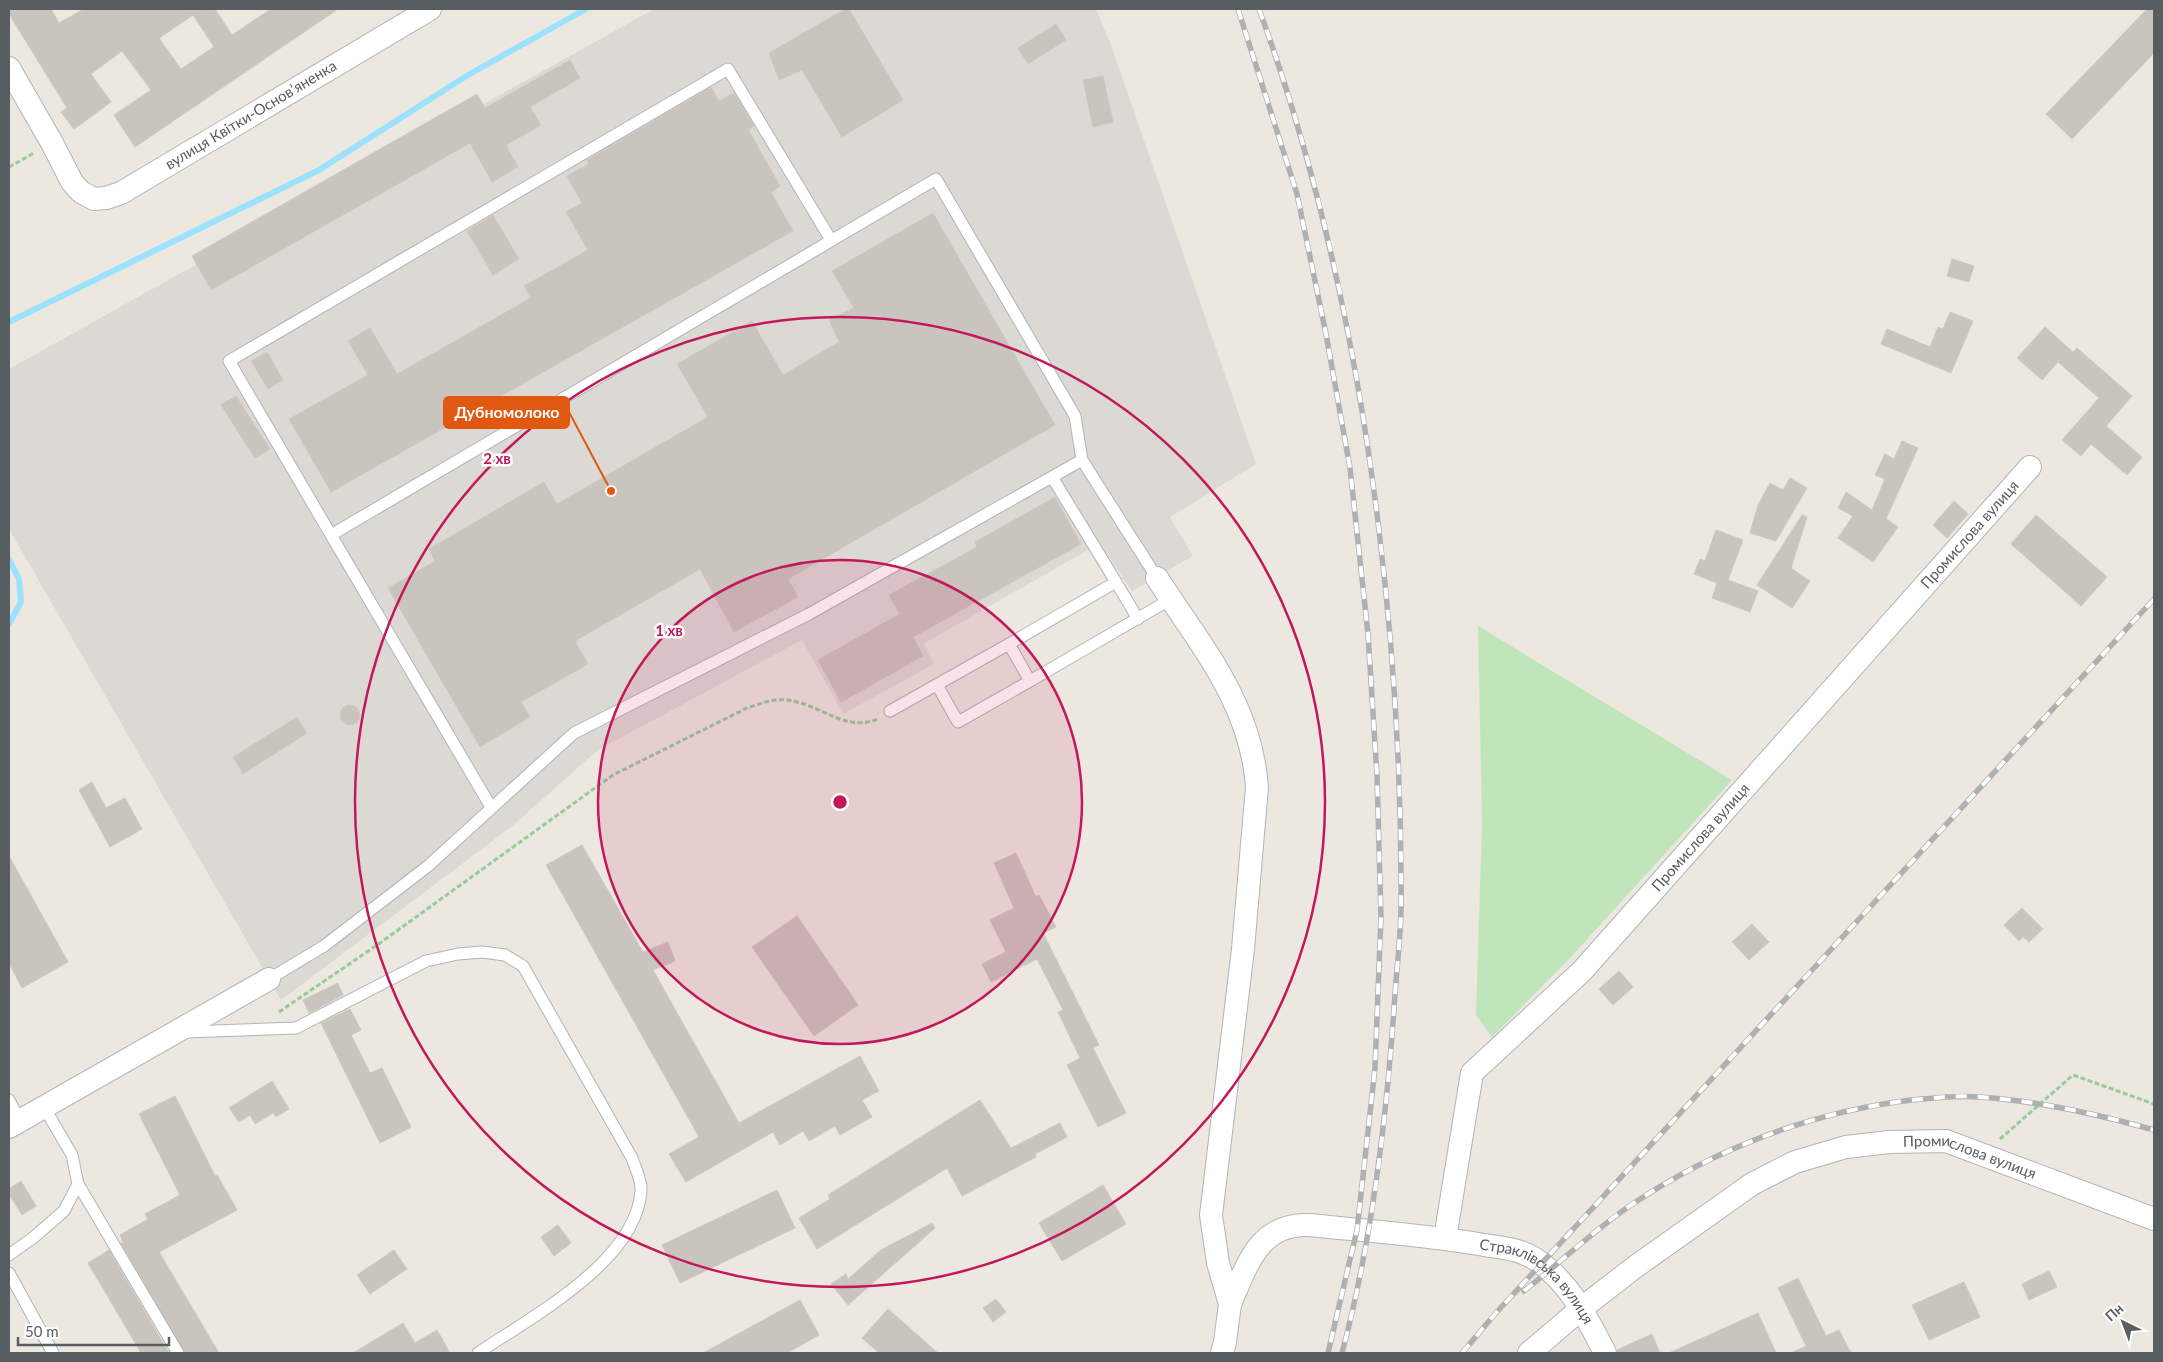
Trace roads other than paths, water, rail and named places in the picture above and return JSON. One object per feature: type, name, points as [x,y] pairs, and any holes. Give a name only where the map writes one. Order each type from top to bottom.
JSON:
[{"type":"street","name":"вулиця Квітки-Основʼяненка","points":[[9,68],[72,182],[81,192],[94,199],[106,198],[121,193],[430,9]]},
{"type":"street","name":"Промислова вулиця","points":[[1445,1238],[1472,1073],[1582,972],[2030,466]]},
{"type":"street","points":[[1157,578],[1230,691],[1242,716],[1256,761],[1258,787],[1243,949],[1211,1215],[1218,1263],[1230,1304],[1222,1353]]},
{"type":"street","points":[[14,1124],[269,979]]},
{"type":"street","name":"Промислова вулиця","points":[[1529,1353],[1582,1308],[1635,1267],[1752,1184],[1796,1162],[1846,1147],[1889,1142],[1946,1141],[2154,1219]]},
{"type":"street","name":"Страклівська вулиця","points":[[1230,1304],[1248,1264],[1261,1243],[1273,1233],[1288,1226],[1310,1225],[1445,1238],[1522,1251],[1537,1260],[1550,1271],[1582,1308],[1605,1353]]},
{"type":"lane","points":[[491,807],[229,361],[728,69],[831,240]]},
{"type":"lane","points":[[331,535],[936,179],[1075,416],[1082,460],[1157,578]]},
{"type":"lane","points":[[269,979],[324,946],[428,866],[574,733],[809,614],[1082,460]]},
{"type":"lane","points":[[1052,476],[1138,619]]},
{"type":"lane","points":[[890,711],[1116,582]]},
{"type":"lane","points":[[937,685],[958,722],[1171,599]]},
{"type":"lane","points":[[1009,644],[1030,680]]},
{"type":"lane","points":[[172,1033],[296,1028],[426,961],[458,954],[482,952],[505,955],[522,966],[632,1158],[641,1190],[633,1221],[613,1254],[579,1284],[478,1353]]},
{"type":"lane","points":[[9,1100],[14,1124]]},
{"type":"lane","points":[[44,1107],[72,1155],[78,1184],[178,1353]]},
{"type":"lane","points":[[9,1255],[34,1238],[64,1211],[78,1184]]},
{"type":"lane","points":[[9,1273],[53,1353]]},
{"type":"waterway","points":[[9,322],[319,170],[468,75],[586,9]]},
{"type":"waterway","points":[[9,559],[19,579],[21,602],[9,624]]},
{"type":"railway","points":[[1238,9],[1297,194],[1326,334],[1350,468],[1368,634],[1377,776],[1381,917],[1375,1068],[1357,1230],[1328,1353]]},
{"type":"railway","points":[[1259,9],[1281,72],[1318,198],[1347,326],[1359,391],[1378,522],[1393,668],[1400,814],[1400,936],[1382,1139],[1362,1268],[1342,1353]]},
{"type":"railway","points":[[1462,1353],[1495,1314],[2154,599]]},
{"type":"railway","points":[[1524,1291],[1606,1224],[1634,1203],[1666,1183],[1698,1165],[1766,1135],[1838,1113],[1911,1100],[1971,1096],[2046,1105],[2154,1130]]},
{"type":"place","name":"Дубномолоко","points":[[611,491]]}]
